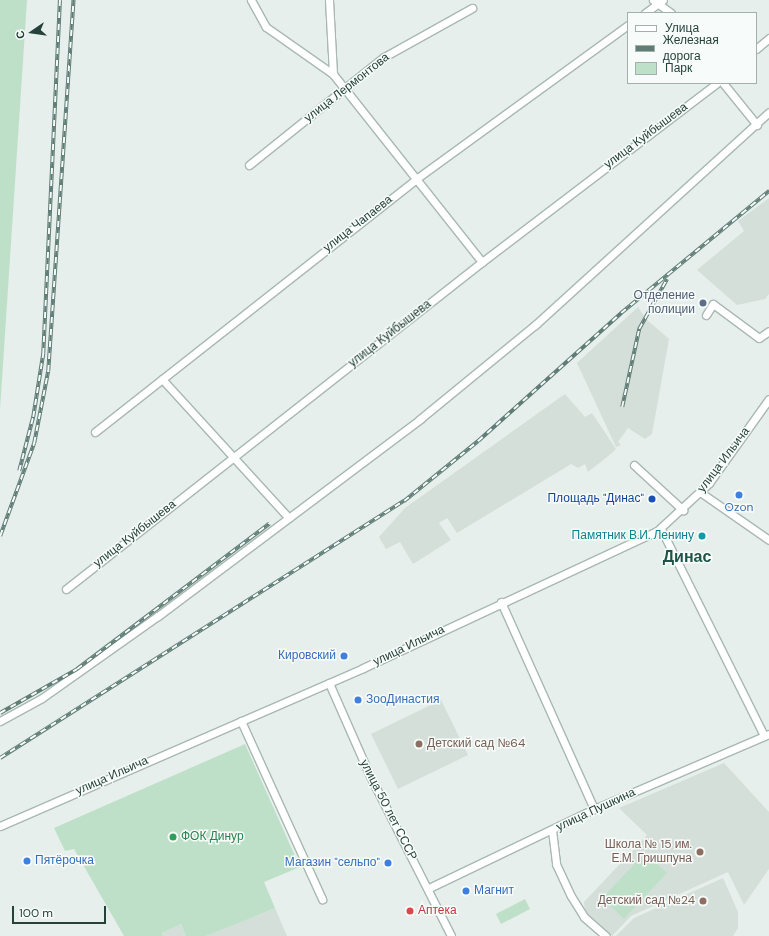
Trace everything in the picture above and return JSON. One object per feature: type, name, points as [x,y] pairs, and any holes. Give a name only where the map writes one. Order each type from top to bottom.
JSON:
[{"type":"street","points":[[250,0],[266,27],[333,74],[482,262]]},
{"type":"street","points":[[329,0],[333,74]]},
{"type":"street","points":[[646,12],[658,1],[670,12]]},
{"type":"street","name":"улица Лермонтова","points":[[249,165],[346,89],[384,56],[472,8]]},
{"type":"street","name":"улица Чапаева","points":[[96,432],[416,179],[627,26]]},
{"type":"street","points":[[757,49],[769,38]]},
{"type":"street","name":"улица Куйбышева","points":[[66,589],[482,262],[716,84]]},
{"type":"street","points":[[724,84],[756,125]]},
{"type":"street","points":[[0,721],[49,694],[289,518],[420,419],[534,326],[769,112]]},
{"type":"street","points":[[706,315],[713,304],[759,338],[769,331]]},
{"type":"street","points":[[162,379],[289,518]]},
{"type":"street","name":"улица Ильича","points":[[0,826],[329,683],[661,529],[683,510],[700,492],[769,399]]},
{"type":"street","points":[[634,465],[683,510]]},
{"type":"street","points":[[700,492],[769,540]]},
{"type":"street","name":"улица Пушкина","points":[[429,888],[594,809],[767,735],[661,529]]},
{"type":"street","points":[[501,602],[594,809]]},
{"type":"street","name":"улица 50 лет СССР","points":[[329,683],[370,776],[429,888],[451,936]]},
{"type":"street","points":[[240,722],[322,899]]},
{"type":"street","points":[[552,830],[556,864],[574,902],[606,936]]},
{"type":"shaded area","points":[[769,198],[769,294],[765,299],[737,305],[697,270],[744,231],[738,221]]},
{"type":"shaded area","points":[[638,307],[646,319],[669,339],[652,434],[645,439],[628,428],[618,442],[621,445],[616,447],[577,363]]},
{"type":"shaded area","points":[[565,394],[585,417],[592,413],[616,449],[612,453],[588,472],[585,464],[578,468],[571,464],[457,533],[447,518],[439,523],[451,540],[413,564],[400,542],[386,549],[379,537],[405,508]]},
{"type":"shaded area","name":"Детский сад №64","points":[[441,700],[468,755],[398,789],[371,734]]},
{"type":"shaded area","name":"Школа № 15 им. Е.М. Гришпуна","points":[[724,763],[769,812],[769,869],[744,905],[728,872],[631,916],[612,936],[585,912],[584,902],[647,835],[619,808]]},
{"type":"shaded area","name":"Детский сад №24","points":[[723,878],[738,912],[738,928],[733,936],[616,936],[634,918]]},
{"type":"shaded area","points":[[275,908],[287,936],[206,936],[234,924]]},
{"type":"shaded area","points":[[181,924],[186,936],[163,936],[162,933]]},
{"type":"green space","points":[[0,0],[27,0],[0,410]]},
{"type":"green space","name":"ФОК Динур","points":[[245,744],[300,867],[264,882],[275,908],[206,936],[186,936],[181,924],[162,933],[163,936],[124,936],[74,849],[65,851],[54,828]]},
{"type":"green space","points":[[645,853],[667,873],[624,919],[602,898]]},
{"type":"green space","points":[[525,899],[530,909],[501,924],[496,914]]},
{"type":"railway","points":[[19,471],[33,417],[43,354],[60,0]]},
{"type":"railway","points":[[0,536],[34,443],[48,371],[73,0]]},
{"type":"railway","points":[[0,758],[404,501],[478,441],[621,313],[769,191]]},
{"type":"railway","points":[[622,407],[639,329],[667,279]]},
{"type":"railway","points":[[0,713],[77,669],[269,524]]},
{"type":"place","name":"Отделение полиции","points":[[703,303]]},
{"type":"place","name":"Ozon","points":[[739,495]]},
{"type":"place","name":"Площадь \"Динас\"","points":[[652,499]]},
{"type":"place","name":"Памятник В.И. Ленину","points":[[702,536]]},
{"type":"place","name":"Кировский","points":[[344,656]]},
{"type":"place","name":"ЗооДинастия","points":[[358,700]]},
{"type":"place","name":"Детский сад №64","points":[[419,744]]},
{"type":"place","name":"ФОК Динур","points":[[173,837]]},
{"type":"place","name":"Школа № 15 им. Е.М. Гришпуна","points":[[700,852]]},
{"type":"place","name":"Пятёрочка","points":[[27,861]]},
{"type":"place","name":"Магазин \"сельпо\"","points":[[388,863]]},
{"type":"place","name":"Магнит","points":[[466,891]]},
{"type":"place","name":"Детский сад №24","points":[[703,901]]},
{"type":"place","name":"Аптека","points":[[410,911]]},
{"type":"district","name":"Динас","points":[[687,557]]}]
